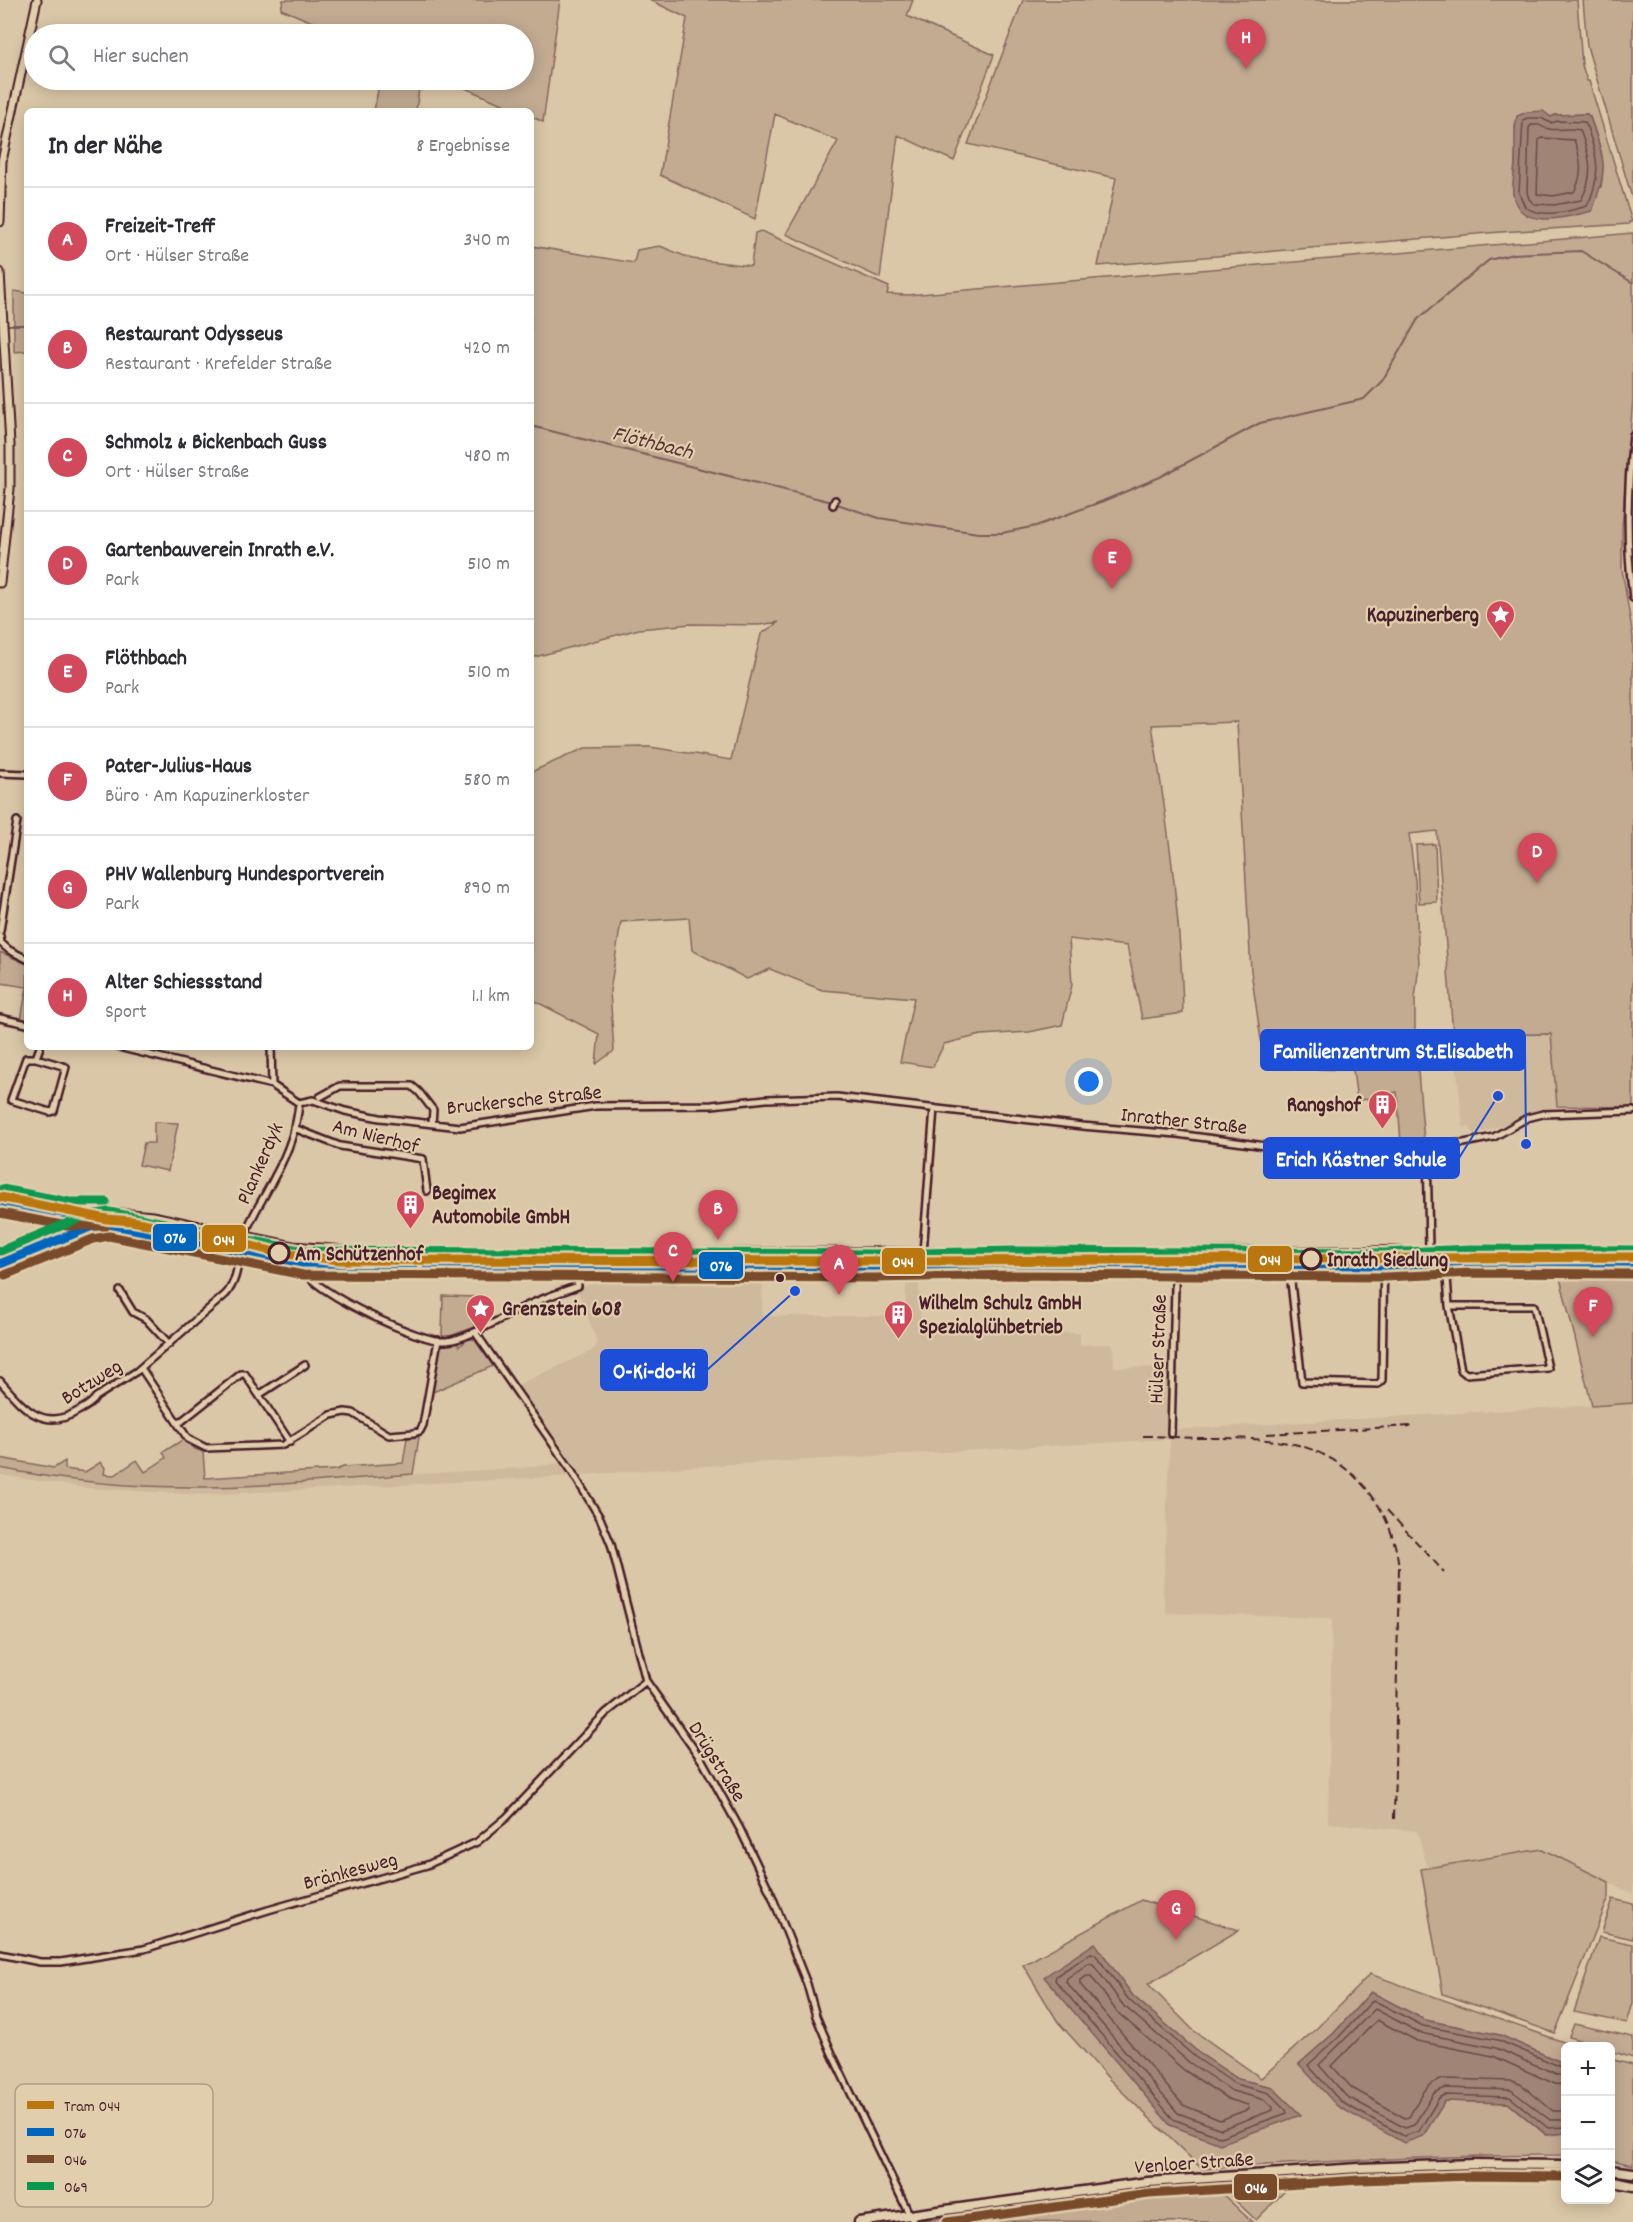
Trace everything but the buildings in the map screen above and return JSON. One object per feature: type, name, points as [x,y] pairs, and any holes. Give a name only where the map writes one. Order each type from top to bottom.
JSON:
[{"type":"main road","name":"Venloer Straße","points":[[859,2222],[911,2218],[1148,2182],[1359,2168],[1473,2164],[1561,2165]]},
{"type":"main road","name":"Venloer Straße","points":[[1535,2166],[1561,2171]]},
{"type":"main road","points":[[1615,2171],[1633,2173]]},
{"type":"main road","points":[[1615,2182],[1633,2186]]},
{"type":"street","points":[[32,24],[37,0]]},
{"type":"street","points":[[0,222],[1,161],[24,58]]},
{"type":"street","points":[[0,272],[10,444],[10,489],[0,583]]},
{"type":"street","points":[[1633,436],[1628,531],[1633,598]]},
{"type":"street","points":[[0,773],[24,774]]},
{"type":"street","points":[[0,931],[17,821]]},
{"type":"street","points":[[0,936],[1,943],[9,951],[24,958]]},
{"type":"street","points":[[0,1018],[24,1023]]},
{"type":"street","points":[[36,1058],[39,1050]]},
{"type":"street","points":[[141,1050],[272,1085],[300,1103]]},
{"type":"street","points":[[271,1050],[272,1085]]},
{"type":"street","points":[[26,1058],[36,1058],[66,1067],[54,1111],[50,1112],[11,1100],[26,1058]]},
{"type":"street","name":"Bruckersche Straße","points":[[300,1103],[340,1086],[412,1086],[433,1110],[432,1124]]},
{"type":"street","name":"Inrather Straße","points":[[655,1107],[720,1105],[766,1099],[837,1097],[1273,1147],[1360,1149],[1464,1143],[1494,1137],[1527,1118],[1543,1114],[1633,1111]]},
{"type":"street","name":"Bruckersche Straße","points":[[316,1098],[345,1111],[460,1126],[596,1106],[655,1107]]},
{"type":"street","name":"Plankerdyk","points":[[241,1251],[244,1235],[275,1178],[294,1128],[300,1103]]},
{"type":"street","points":[[922,1266],[934,1108]]},
{"type":"street","name":"Am Nierhof","points":[[294,1128],[340,1146],[423,1159],[427,1191]]},
{"type":"street","points":[[1427,1146],[1429,1250]]},
{"type":"street","points":[[0,1201],[68,1214],[120,1213],[153,1216],[306,1247],[387,1253],[1633,1250]]},
{"type":"street","points":[[0,1264],[72,1234],[77,1224],[68,1214]]},
{"type":"street","name":"Hülser Straße","points":[[72,1234],[90,1227],[109,1224],[303,1263],[922,1266],[1016,1263],[1384,1265],[1446,1262],[1633,1262]]},
{"type":"street","points":[[306,1247],[303,1263],[306,1274],[340,1299],[414,1335],[447,1342],[475,1332],[527,1306],[578,1286],[575,1265]]},
{"type":"street","name":"Hülser Straße","points":[[1171,1434],[1176,1250]]},
{"type":"street","points":[[1290,1264],[1302,1382],[1378,1384],[1382,1380],[1384,1250]]},
{"type":"street","name":"Botzweg","points":[[0,1382],[27,1410],[37,1416],[58,1419],[67,1417],[141,1368],[232,1286],[241,1251]]},
{"type":"street","points":[[1446,1262],[1449,1306],[1461,1370],[1466,1374],[1548,1368],[1534,1306],[1449,1306]]},
{"type":"street","points":[[120,1291],[133,1312],[146,1319],[169,1344]]},
{"type":"street","name":"Drügstraße","points":[[475,1332],[571,1470],[600,1518],[610,1544],[646,1681],[703,1762],[740,1829],[772,1896],[833,2056],[911,2218]]},
{"type":"street","points":[[141,1368],[188,1439],[206,1448],[275,1446],[290,1442],[331,1415],[345,1412],[353,1413],[389,1435],[414,1433],[420,1431],[423,1425],[438,1340]]},
{"type":"street","points":[[259,1395],[305,1365]]},
{"type":"street","points":[[178,1424],[241,1374],[247,1376],[290,1442]]},
{"type":"street","name":"Bränkesweg","points":[[0,1954],[40,1962],[61,1962],[144,1949],[268,1910],[427,1865],[477,1842],[507,1817],[606,1713],[646,1681]]},
{"type":"shaded area","points":[[283,0],[560,0],[543,122],[534,118],[534,108],[512,108],[470,90],[534,90],[534,24],[317,24],[281,9]]},
{"type":"shaded area","points":[[650,0],[913,0],[907,16],[994,55],[954,161],[898,135],[880,278],[786,234],[838,141],[775,114],[755,219],[660,175],[687,18]]},
{"type":"shaded area","points":[[1023,0],[1577,0],[1582,65],[1587,81],[1589,81],[1632,222],[1098,266],[1116,178],[968,144]],"holes":[[[1587,114],[1590,117],[1602,159],[1601,187],[1513,194],[1515,124],[1556,115]]]},
{"type":"shaded area","points":[[1583,0],[1633,0],[1633,201],[1587,46]]},
{"type":"shaded area","points":[[378,90],[419,90],[416,108],[375,108]]},
{"type":"shaded area","points":[[761,231],[889,287],[887,294],[908,295],[1633,233],[1633,399],[1622,527],[1622,569],[1633,637],[1633,1107],[1557,1106],[1551,1034],[1453,1035],[1437,831],[1409,834],[1415,880],[1419,964],[1415,999],[1415,1036],[1424,1142],[1401,1142],[1397,1092],[1357,1101],[1353,1070],[1265,1068],[1251,971],[1237,722],[1152,725],[1176,905],[1183,1013],[1142,1019],[1127,946],[1069,939],[1072,985],[1062,1025],[1029,1032],[981,1035],[944,1044],[933,1067],[900,1062],[914,998],[822,990],[770,969],[747,979],[692,950],[689,918],[621,922],[610,991],[614,1051],[596,1064],[599,1034],[534,1001],[534,771],[585,748],[650,747],[731,760],[761,634],[779,622],[759,625],[691,624],[639,629],[534,657],[534,246],[634,263],[637,250],[660,246],[692,259],[751,266],[755,233]]},
{"type":"shaded area","points":[[14,291],[24,293],[24,351],[14,352]]},
{"type":"shaded area","points":[[1435,844],[1437,902],[1419,903],[1416,845]]},
{"type":"shaded area","points":[[0,952],[24,963],[24,987],[1,983]]},
{"type":"shaded area","points":[[24,1003],[24,1020],[21,1019]]},
{"type":"shaded area","points":[[1551,1034],[1557,1106],[1545,1112],[1474,1134],[1469,1126],[1463,1127],[1453,1035]]},
{"type":"shaded area","points":[[154,1122],[178,1123],[168,1171],[139,1165],[144,1143],[154,1143]]},
{"type":"shaded area","points":[[1558,1270],[1633,1270],[1633,1403],[1592,1406]]},
{"type":"shaded area","points":[[906,1272],[918,1272],[921,1324],[1039,1333],[1080,1333],[1080,1345],[1113,1344],[1114,1367],[1168,1368],[1168,1430],[1633,1403],[1633,1894],[1542,1849],[1428,1868],[1417,1831],[1328,1823],[1332,1618],[1166,1613],[1163,1591],[1170,1439],[685,1467],[570,1476],[205,1495],[86,1488],[0,1475],[0,1468],[114,1484],[210,1487],[519,1468],[571,1462],[518,1385],[593,1350],[597,1345],[577,1289],[624,1273],[763,1273],[762,1316],[906,1316]]},
{"type":"shaded area","points":[[443,1296],[476,1297],[475,1327],[450,1336],[442,1336]]},
{"type":"shaded area","points":[[474,1339],[493,1366],[433,1392],[440,1348],[445,1344],[457,1343],[459,1346],[464,1343],[463,1340]]},
{"type":"shaded area","points":[[419,1437],[413,1474],[311,1482],[234,1486],[156,1486],[78,1480],[0,1468],[0,1458],[54,1468],[65,1461],[65,1469],[85,1472],[101,1462],[105,1468],[104,1474],[115,1475],[137,1460],[145,1472],[166,1458],[163,1452],[184,1439],[195,1449],[203,1452],[205,1478],[336,1470],[343,1467],[403,1463],[407,1438]]},
{"type":"shaded area","points":[[1542,1849],[1609,1882],[1609,1897],[1555,2033],[1443,1994],[1421,1869]]},
{"type":"shaded area","points":[[1613,1899],[1633,1904],[1633,1939],[1602,1932]]},
{"type":"shaded area","points":[[1141,1900],[1239,1930],[1148,1984],[1193,2030],[1261,2078],[1318,2027],[1370,1974],[1564,2042],[1561,2042],[1561,2062],[1500,2035],[1425,2020],[1371,1992],[1334,2033],[1299,2064],[1423,2136],[1445,2101],[1508,2103],[1546,2135],[1561,2133],[1561,2155],[1384,2159],[1202,2169],[1110,2080],[1058,2022],[1023,1965]],"holes":[[[1095,1944],[1133,1996],[1199,2053],[1238,2079],[1272,2087],[1170,2125]]]},
{"type":"shaded area","points":[[1599,1937],[1633,1944],[1633,2003],[1627,2023],[1574,2012]]},
{"type":"shaded area","points":[[1574,2024],[1633,2037],[1633,2058],[1615,2052],[1615,2042],[1585,2042],[1569,2037]]},
{"type":"shaded area","points":[[1615,2060],[1633,2065],[1633,2165],[1615,2161]]},
{"type":"shaded area","points":[[1297,2179],[1256,2220],[1219,2185]]},
{"type":"shaded area","points":[[1214,2186],[1252,2222],[916,2221],[1125,2195]]},
{"type":"water","points":[[1543,111],[1551,117],[1587,114],[1590,117],[1603,164],[1601,184],[1592,211],[1545,219],[1524,214],[1517,206],[1513,187],[1517,116],[1527,112]]},
{"type":"water","points":[[1095,1943],[1133,1996],[1199,2053],[1238,2079],[1272,2087],[1301,2115],[1220,2144],[1170,2125],[1044,1977]]},
{"type":"water","points":[[1371,1992],[1425,2020],[1500,2035],[1561,2062],[1561,2133],[1547,2135],[1508,2103],[1445,2101],[1423,2136],[1404,2143],[1337,2106],[1299,2064],[1334,2033]]},
{"type":"waterway","name":"Flöthbach","points":[[534,427],[828,501],[879,518],[978,533],[1002,533],[1036,526],[1160,477],[1260,423],[1364,399],[1382,381],[1418,319],[1489,260],[1513,254],[1581,251],[1633,283]]},
{"type":"waterway","name":"Flöthbach","points":[[6,325],[24,325]]},
{"type":"railway","points":[[1267,1434],[1413,1426]]},
{"type":"railway","points":[[1143,1436],[1248,1439],[1294,1444],[1315,1451],[1352,1474],[1379,1506],[1395,1546],[1399,1568],[1394,1819]]},
{"type":"railway","points":[[1387,1510],[1444,1572]]},
{"type":"tram line","name":"044","points":[[0,1197],[107,1219],[132,1221],[225,1239],[279,1253],[340,1260],[923,1261],[1633,1257]]},
{"type":"transit line","name":"069","points":[[2,1189],[69,1202],[106,1202]]},
{"type":"transit line","name":"076","points":[[0,1201],[68,1214],[106,1214]]},
{"type":"transit line","name":"069","points":[[0,1251],[85,1216],[109,1212],[304,1251],[875,1254],[1016,1251],[1384,1253],[1472,1249],[1633,1250]]},
{"type":"transit line","name":"046","points":[[0,1213],[67,1226],[106,1226]]},
{"type":"transit line","name":"076","points":[[0,1264],[90,1227],[109,1224],[303,1263],[875,1266],[1016,1263],[1384,1265],[1472,1261],[1633,1262]]},
{"type":"transit line","name":"046","points":[[5,1275],[93,1239],[109,1236],[303,1275],[875,1278],[1016,1275],[1384,1277],[1472,1273],[1633,1274]]},
{"type":"transit line","name":"046","points":[[947,2222],[1149,2194],[1360,2180],[1473,2176],[1561,2177]]},
{"type":"place","name":"Alter Schiessstand","points":[[1246,69]]},
{"type":"place","name":"Flöthbach","points":[[1112,589]]},
{"type":"place","name":"Kapuzinerberg","points":[[1500,640]]},
{"type":"place","name":"Gartenbauverein Inrath e.V.","points":[[1537,883]]},
{"type":"place","name":"Erich Kästner Schule","points":[[1498,1096]]},
{"type":"place","name":"Rangshof","points":[[1382,1130]]},
{"type":"place","name":"Familienzentrum St.Elisabeth","points":[[1526,1144]]},
{"type":"place","name":"Begimex Automobile GmbH","points":[[411,1230]]},
{"type":"place","name":"Restaurant Odysseus","points":[[718,1240]]},
{"type":"place","name":"Am Schützenhof","points":[[279,1253]]},
{"type":"place","name":"Inrath Siedlung","points":[[1311,1259]]},
{"type":"place","name":"Schmolz & Bickenbach Guss","points":[[673,1282]]},
{"type":"place","name":"O-Ki-do-ki","points":[[795,1291]]},
{"type":"place","name":"Freizeit-Treff","points":[[839,1295]]},
{"type":"place","name":"Grenzstein 608","points":[[481,1334]]},
{"type":"place","name":"Pater-Julius-Haus","points":[[1593,1337]]},
{"type":"place","name":"Wilhelm Schulz GmbH Spezialglühbetrieb","points":[[898,1340]]},
{"type":"place","name":"PHV Wallenburg Hundesportverein","points":[[1176,1940]]}]
